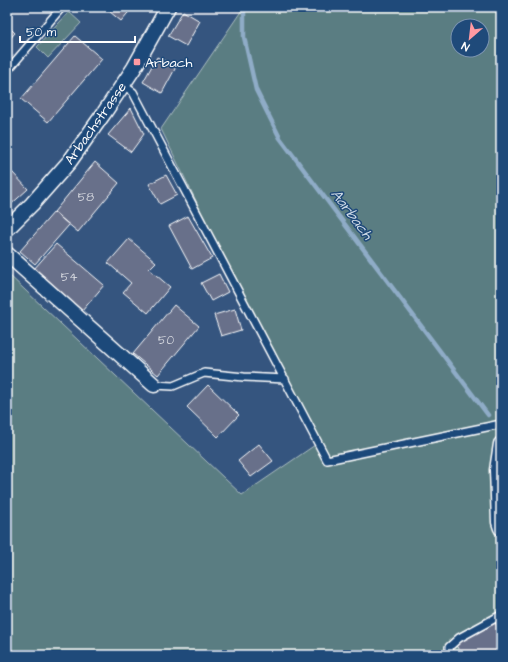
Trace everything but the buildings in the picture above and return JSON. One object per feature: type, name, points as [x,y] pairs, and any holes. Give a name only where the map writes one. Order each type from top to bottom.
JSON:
[{"type":"street","name":"Arbachstrasse","points":[[7,229],[32,204],[70,161],[134,68],[168,7]]},
{"type":"street","points":[[7,254],[154,385]]},
{"type":"street","points":[[501,444],[497,470],[499,522],[501,528]]},
{"type":"lane","points":[[7,71],[62,7]]},
{"type":"lane","points":[[123,84],[133,92],[328,460],[501,424]]},
{"type":"lane","points":[[154,385],[173,386],[204,373],[285,379]]},
{"type":"lane","points":[[450,655],[450,647],[458,638],[501,615]]},
{"type":"green space","points":[[244,7],[501,7],[501,655],[7,655],[7,273],[242,495],[315,445],[161,129]]},
{"type":"green space","points":[[69,12],[81,23],[48,58],[37,47]]},
{"type":"waterway","name":"Aarbach","points":[[244,7],[244,37],[256,90],[280,138],[488,415]]},
{"type":"place","name":"Arbach","points":[[137,62]]}]
